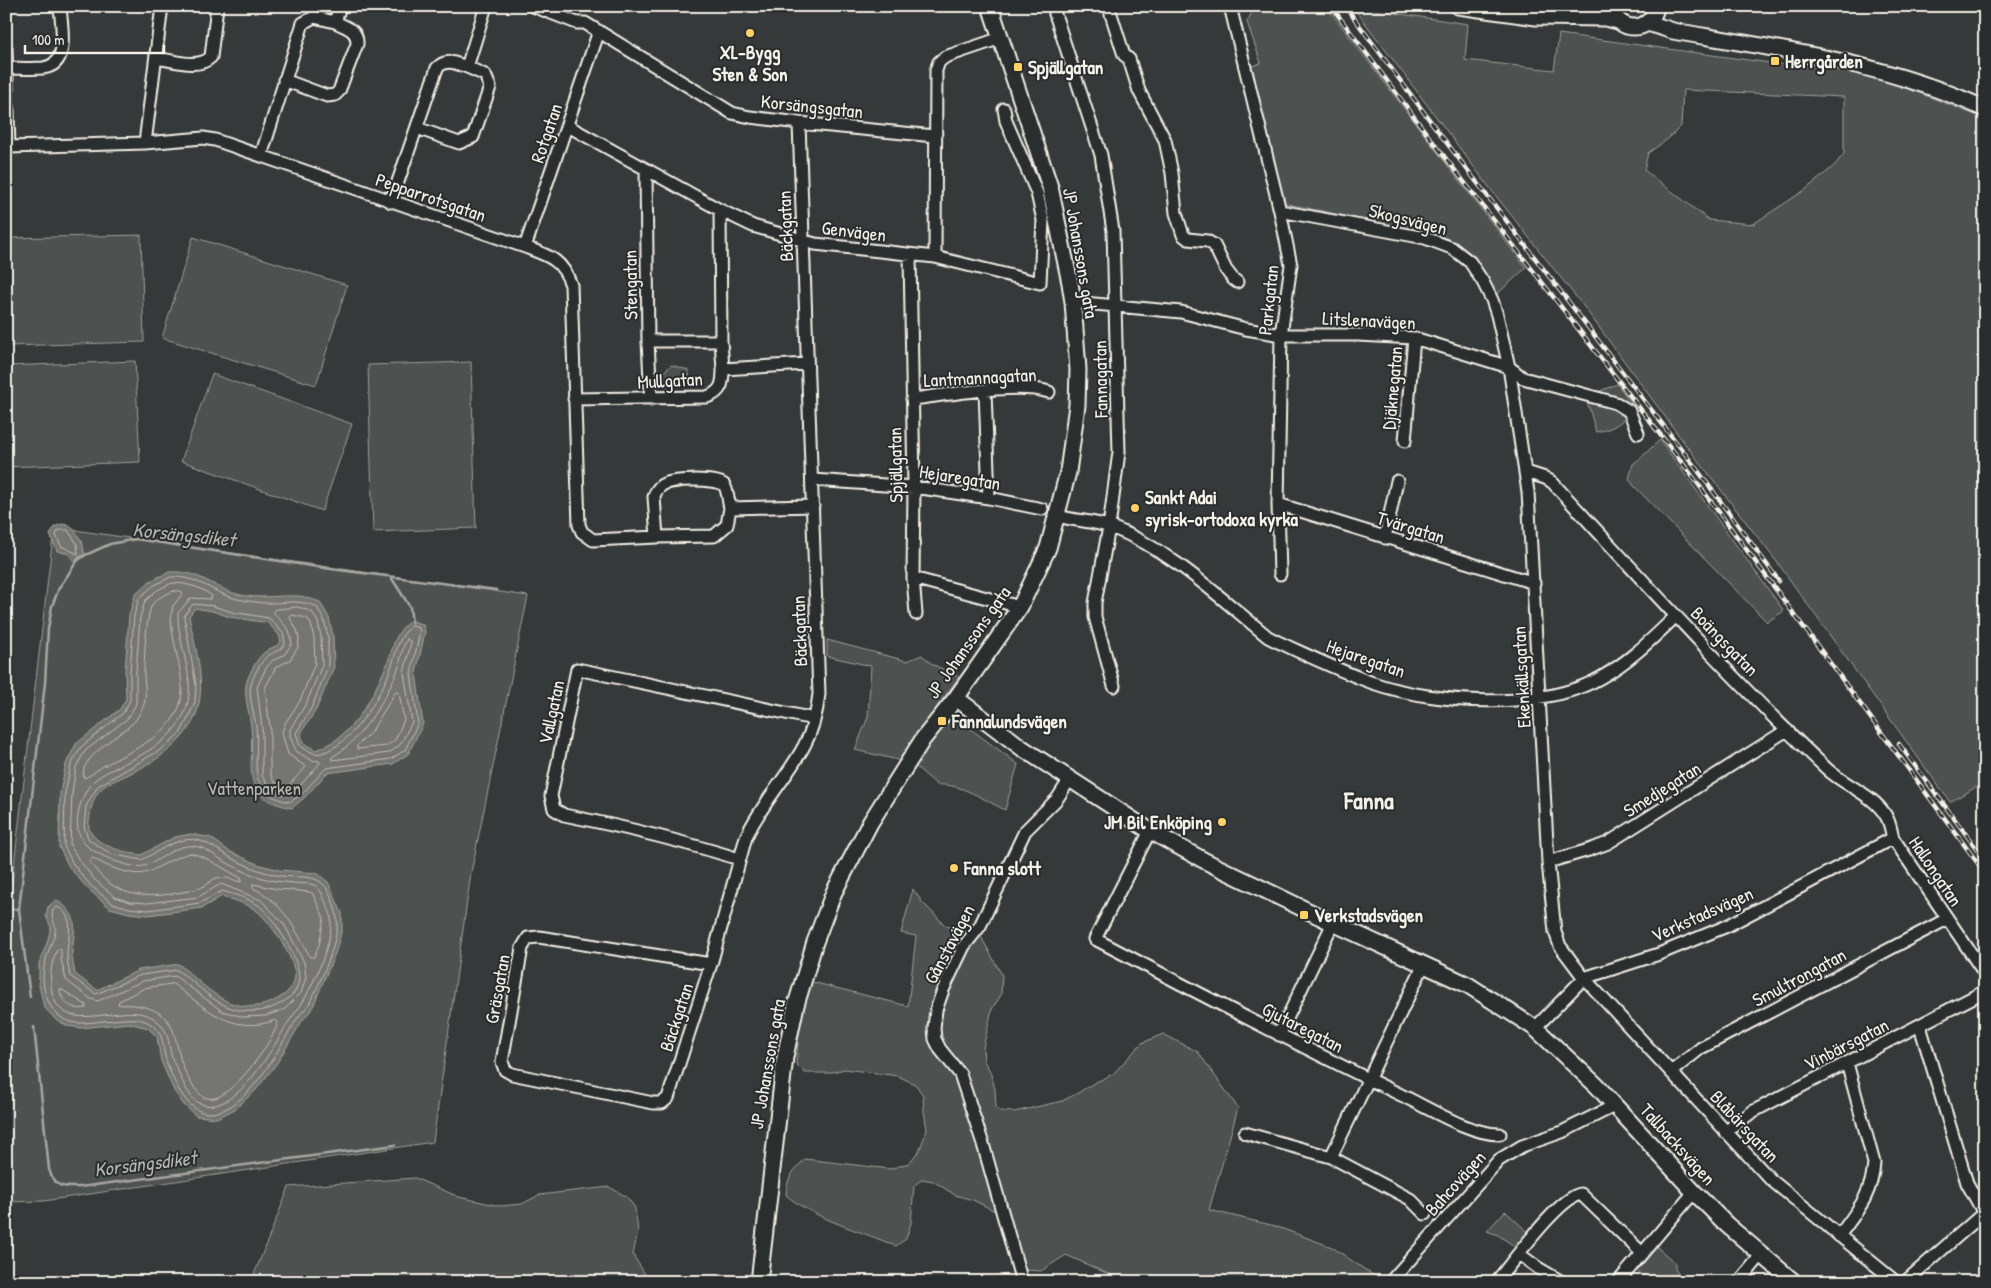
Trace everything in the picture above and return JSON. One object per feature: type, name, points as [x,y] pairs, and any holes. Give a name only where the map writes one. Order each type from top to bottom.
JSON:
[{"type":"street","points":[[6,49],[7,68],[42,68],[55,64],[60,58],[62,48],[60,6]]},
{"type":"street","points":[[145,143],[162,6]]},
{"type":"street","points":[[156,58],[200,64],[208,60],[211,57],[217,6]]},
{"type":"street","points":[[335,22],[340,6]]},
{"type":"street","points":[[467,67],[486,6]]},
{"type":"street","name":"Korsängsgatan","points":[[533,6],[578,23],[585,23],[732,113],[799,123],[935,136]]},
{"type":"street","name":"JP Johanssons gata","points":[[759,1282],[785,1057],[796,1005],[815,942],[834,892],[870,823],[923,739],[956,698],[1020,607],[1048,548],[1058,516],[1068,472],[1077,405],[1078,370],[1073,302],[1050,187],[990,6]]},
{"type":"street","name":"Parkgatan","points":[[1230,6],[1280,211],[1291,265],[1281,335],[1278,504],[1280,574]]},
{"type":"street","points":[[1458,6],[1536,16],[1605,18],[1635,28],[1653,13],[1673,31],[1835,60],[1908,79],[1985,109]]},
{"type":"street","points":[[1561,16],[1598,6]]},
{"type":"street","points":[[1612,6],[1613,14],[1618,21]]},
{"type":"street","name":"Fannagatan","points":[[1055,14],[1101,154],[1113,231],[1119,452],[1109,527],[1095,603],[1095,618],[1114,686]]},
{"type":"street","points":[[1111,14],[1124,55],[1129,59],[1139,91],[1164,140],[1172,173],[1176,213],[1183,235],[1188,239],[1207,241],[1214,245],[1226,270],[1232,279],[1238,282]]},
{"type":"street","points":[[261,156],[284,80],[304,23],[314,17],[335,22],[353,31],[358,40],[357,44],[339,91],[335,94],[327,96],[284,80]]},
{"type":"street","name":"Rotgatan","points":[[525,247],[599,31]]},
{"type":"street","points":[[935,257],[935,79],[940,62],[945,57],[1001,38]]},
{"type":"street","points":[[391,202],[437,68],[440,64],[450,61],[485,75],[490,87],[473,137],[459,143],[417,128]]},
{"type":"street","name":"Pepparrotsgatan","points":[[7,68],[10,147],[145,143],[203,138],[215,140],[548,255],[564,269],[571,285],[579,525],[582,532],[593,540],[657,537]]},
{"type":"street","name":"Genvägen","points":[[568,126],[646,170],[753,226],[803,242],[935,257],[1040,283],[1043,220],[1037,193],[1006,121],[1004,108]]},
{"type":"street","name":"Bäckgatan","points":[[662,1103],[668,1098],[711,964],[746,837],[755,818],[804,745],[814,719],[819,694],[799,123]]},
{"type":"street","name":"Stengatan","points":[[646,170],[648,341],[651,399]]},
{"type":"street","points":[[720,210],[723,369]]},
{"type":"street","name":"Skogsvägen","points":[[1280,211],[1425,238],[1452,248],[1470,262],[1484,282],[1497,315],[1509,367]]},
{"type":"street","name":"Spjällgatan","points":[[910,255],[914,487],[913,578],[916,614]]},
{"type":"street","name":"Litslenavägen","points":[[1073,302],[1181,312],[1281,335],[1358,334],[1414,338],[1509,367],[1523,378],[1616,403],[1629,411],[1638,433]]},
{"type":"street","name":"Djäknegatan","points":[[1405,441],[1414,338]]},
{"type":"street","points":[[648,341],[721,341]]},
{"type":"street","name":"Mullgatan","points":[[574,399],[707,397],[713,395],[721,387],[723,369],[807,364]]},
{"type":"street","name":"Ekenkällsgatan","points":[[1509,367],[1526,472],[1534,583],[1548,862],[1555,932],[1560,946],[1584,978]]},
{"type":"street","name":"Lantmannagatan","points":[[912,398],[985,390],[1037,388],[1050,392]]},
{"type":"street","points":[[985,390],[989,498]]},
{"type":"street","name":"Boängsgatan","points":[[1526,472],[1552,482],[1676,616],[1829,772],[1880,809],[1887,817],[1893,838]]},
{"type":"street","points":[[712,480],[726,487],[730,508],[727,526],[714,536],[657,537],[654,497],[661,485],[669,482],[712,480]]},
{"type":"street","name":"Hejaregatan","points":[[812,480],[914,487],[989,498],[1042,509]]},
{"type":"street","points":[[1385,538],[1397,482]]},
{"type":"street","name":"Tvärgatan","points":[[1278,504],[1534,583]]},
{"type":"street","points":[[730,508],[813,506]]},
{"type":"street","name":"Hejaregatan","points":[[1058,516],[1109,527],[1157,549],[1268,637],[1374,684],[1438,698],[1522,701],[1573,690],[1600,678],[1632,658],[1676,616]]},
{"type":"street","points":[[913,578],[1020,607]]},
{"type":"street","name":"Vallgatan","points":[[740,859],[644,831],[564,815],[554,808],[551,796],[577,669],[814,719]]},
{"type":"street","points":[[956,698],[1022,748],[1150,831],[1207,862],[1333,923],[1468,984],[1535,1028]]},
{"type":"street","name":"Smedjegatan","points":[[1548,862],[1608,843],[1787,730]]},
{"type":"street","name":"Gånstavägen","points":[[1022,1282],[983,1144],[960,1074],[940,1049],[935,1039],[936,1010],[943,990],[964,946],[980,926],[1025,831],[1058,799],[1070,779]]},
{"type":"street","name":"Gjutaregatan","points":[[1150,831],[1095,939],[1278,1035],[1478,1132],[1500,1134]]},
{"type":"street","name":"Hallongatan","points":[[1893,838],[1985,974]]},
{"type":"street","name":"Verkstadsvägen","points":[[1535,1028],[1584,978],[1659,954],[1727,926],[1893,838]]},
{"type":"street","name":"Smultrongatan","points":[[1672,1072],[1701,1048],[1947,919]]},
{"type":"street","points":[[1278,1035],[1333,923]]},
{"type":"street","name":"Gräsgatan","points":[[662,1103],[653,1103],[522,1076],[505,1070],[502,1062],[522,948],[528,938],[534,936],[711,964]]},
{"type":"street","points":[[1331,1157],[1424,964]]},
{"type":"street","name":"Blåbärsgatan","points":[[1584,978],[1770,1179],[1896,1282]]},
{"type":"street","name":"Vinbärsgatan","points":[[1725,1132],[1752,1112],[1985,991]]},
{"type":"street","points":[[1905,1282],[1984,1214],[1968,1182],[1920,1026]]},
{"type":"street","name":"Tallbacksvägen","points":[[1535,1028],[1616,1105],[1694,1192],[1727,1225],[1794,1282]]},
{"type":"street","points":[[1839,1236],[1863,1204],[1873,1176],[1874,1163],[1847,1063]]},
{"type":"street","name":"Bahcovägen","points":[[1390,1282],[1499,1160],[1516,1149],[1562,1132],[1616,1105]]},
{"type":"street","points":[[1245,1133],[1331,1157],[1410,1199],[1425,1214]]},
{"type":"street","points":[[1618,1282],[1694,1192]]},
{"type":"street","points":[[1496,1282],[1561,1206],[1574,1195],[1581,1194],[1642,1253]]},
{"type":"street","points":[[1519,1254],[1562,1282]]},
{"type":"street","points":[[1739,1282],[1762,1254]]},
{"type":"green space","points":[[1255,6],[1326,6],[1526,268],[1496,295],[1479,264],[1463,248],[1445,239],[1380,223],[1287,204],[1284,201],[1252,66],[1261,63],[1247,22]]},
{"type":"green space","points":[[1353,7],[1468,24],[1465,60],[1554,70],[1559,34],[1785,65],[1807,64],[1828,67],[1861,74],[1897,85],[1985,119],[1985,782],[1950,802],[1777,562],[1686,445],[1584,307],[1492,191]],"holes":[[[1683,90],[1844,97],[1844,154],[1833,167],[1805,190],[1753,224],[1709,220],[1644,170],[1648,153],[1668,139],[1681,126]]]},
{"type":"green space","points":[[141,235],[144,342],[6,346],[6,238]]},
{"type":"green space","points":[[193,237],[347,285],[316,385],[162,338]]},
{"type":"green space","points":[[135,361],[140,462],[6,467],[6,366]]},
{"type":"green space","points":[[471,362],[476,528],[373,532],[368,365]]},
{"type":"green space","points":[[671,365],[688,370],[691,385],[664,386],[662,374]]},
{"type":"green space","points":[[212,374],[352,424],[322,511],[181,461]]},
{"type":"green space","points":[[1617,384],[1633,405],[1631,411],[1618,424],[1596,432],[1586,397]]},
{"type":"green space","points":[[1660,440],[1784,611],[1767,622],[1634,486],[1629,479],[1633,464]]},
{"type":"green space","name":"Vattenparken","points":[[54,527],[528,596],[471,873],[433,1142],[44,1201],[6,1202],[6,883],[12,882]]},
{"type":"green space","points":[[827,640],[907,661],[922,655],[932,664],[959,677],[920,730],[923,733],[902,761],[855,750],[868,717],[871,666],[827,656]]},
{"type":"green space","points":[[945,721],[961,722],[1018,764],[1005,810],[964,789],[937,785],[914,765]]},
{"type":"green space","points":[[913,889],[922,902],[946,926],[980,935],[1002,975],[1001,995],[992,1009],[983,1048],[984,1061],[990,1071],[995,1089],[996,1107],[1000,1111],[1014,1112],[1062,1101],[1113,1074],[1142,1043],[1163,1034],[1198,1052],[1238,1108],[1209,1210],[1275,1226],[1332,1247],[1383,1282],[1117,1282],[1115,1277],[1066,1255],[1041,1271],[1024,1270],[1009,1218],[973,1200],[955,1195],[933,1181],[922,1179],[914,1186],[911,1223],[906,1239],[896,1246],[824,1218],[786,1195],[787,1184],[791,1175],[805,1159],[890,1169],[909,1163],[919,1151],[927,1130],[923,1095],[915,1084],[898,1076],[845,1069],[828,1073],[805,1073],[796,1064],[799,1032],[808,981],[908,1006],[916,936],[901,933]]},
{"type":"green space","points":[[415,1178],[459,1197],[500,1206],[522,1204],[539,1195],[609,1187],[627,1197],[635,1208],[638,1231],[633,1255],[650,1282],[251,1282],[289,1187]]},
{"type":"green space","points":[[1505,1211],[1529,1233],[1517,1248],[1498,1235],[1487,1231]]},
{"type":"green space","points":[[1657,1247],[1675,1263],[1675,1269],[1682,1280],[1681,1282],[1649,1282],[1637,1271]]},
{"type":"water","points":[[61,524],[70,525],[82,541],[85,556],[75,564],[69,554],[57,551],[50,535],[54,527]]},
{"type":"water","name":"Vattenparken","points":[[169,572],[194,575],[228,591],[246,596],[300,596],[320,602],[329,618],[333,636],[334,667],[316,710],[301,733],[303,743],[316,750],[340,736],[359,716],[386,666],[397,636],[405,625],[411,620],[423,625],[425,632],[416,673],[423,724],[408,754],[393,764],[327,773],[292,808],[263,797],[256,789],[252,779],[251,768],[252,742],[246,685],[251,672],[262,654],[281,642],[279,635],[268,623],[230,617],[195,608],[189,616],[200,680],[199,705],[195,717],[183,736],[167,752],[137,770],[106,785],[99,791],[94,801],[89,828],[92,834],[103,844],[141,855],[175,837],[191,834],[211,838],[229,851],[257,864],[279,870],[317,873],[328,882],[342,913],[342,929],[336,951],[312,1009],[302,1021],[277,1063],[256,1090],[235,1109],[217,1118],[196,1116],[184,1105],[174,1091],[161,1061],[157,1037],[148,1028],[129,1023],[81,1028],[67,1026],[55,1019],[44,1007],[39,985],[39,963],[51,927],[46,916],[48,907],[56,900],[73,917],[72,956],[75,974],[97,990],[139,970],[179,964],[215,994],[228,1002],[238,1005],[264,1005],[286,993],[294,982],[294,970],[286,950],[266,921],[250,907],[222,896],[202,908],[148,915],[110,908],[87,888],[69,867],[59,847],[60,792],[66,764],[76,744],[120,709],[126,699],[125,672],[129,615],[135,595],[150,581]]},
{"type":"waterway","name":"Korsängsdiket","points":[[30,997],[19,909],[45,683],[48,629],[52,606],[59,588],[79,558],[110,544],[136,539],[331,569],[497,590]]},
{"type":"waterway","points":[[391,577],[410,607],[412,623]]},
{"type":"waterway","name":"Korsängsdiket","points":[[6,909],[19,909]]},
{"type":"waterway","name":"Korsängsdiket","points":[[34,1027],[49,1169],[54,1180],[60,1185],[80,1187],[395,1145]]},
{"type":"railway","points":[[1331,6],[1430,138],[1690,473],[1985,873]]},
{"type":"railway","points":[[1345,6],[1443,138],[1696,468],[1779,581]]},
{"type":"railway","points":[[1899,744],[1985,860]]},
{"type":"place","name":"XL-Bygg Sten & Son","points":[[750,33]]},
{"type":"place","name":"Herrgården","points":[[1775,61]]},
{"type":"place","name":"Spjällgatan","points":[[1018,67]]},
{"type":"place","name":"Sankt Adai syrisk-ortodoxa kyrka","points":[[1135,508]]},
{"type":"place","name":"Fannalundsvägen","points":[[942,721]]},
{"type":"place","name":"JM Bil Enköping","points":[[1222,822]]},
{"type":"place","name":"Fanna slott","points":[[954,868]]},
{"type":"place","name":"Verkstadsvägen","points":[[1304,915]]},
{"type":"district","name":"Fanna","points":[[1369,800]]}]
